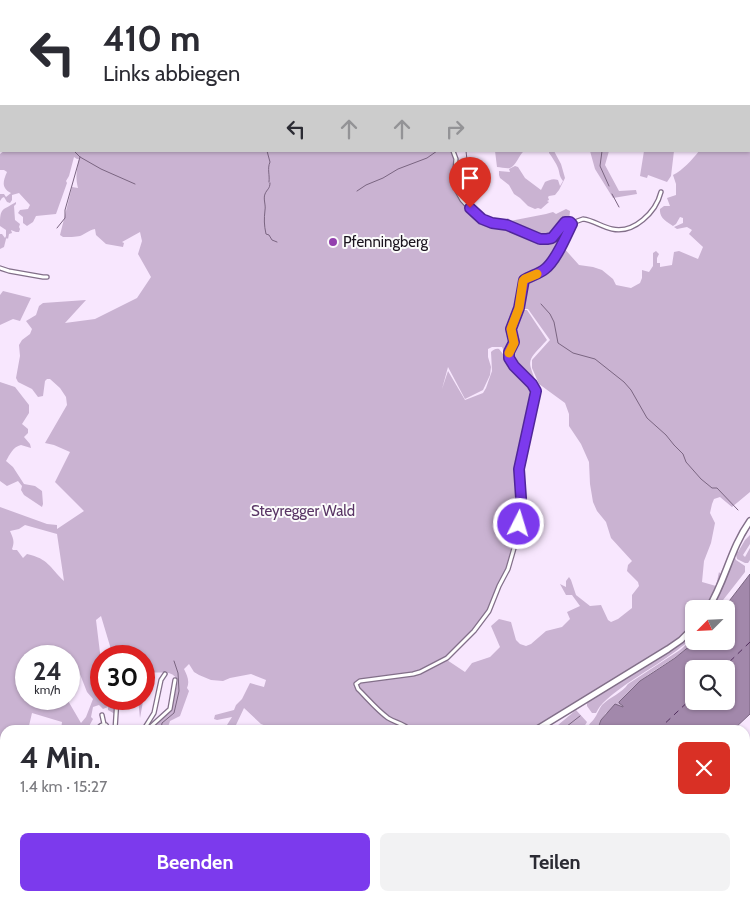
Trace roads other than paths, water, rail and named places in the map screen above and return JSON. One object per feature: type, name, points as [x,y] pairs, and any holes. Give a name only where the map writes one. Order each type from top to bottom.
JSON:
[{"type":"main road","points":[[713,600],[735,546],[750,521]]},
{"type":"main road","points":[[544,725],[668,649],[685,635]]},
{"type":"street","points":[[453,152],[456,159],[454,182],[457,191],[473,212],[482,219],[492,223],[507,225],[543,239],[552,238],[565,222],[572,223],[583,218],[612,230],[630,228],[650,212],[661,192]]},
{"type":"street","points":[[404,725],[385,715],[358,689],[356,684],[360,681],[413,674],[441,662],[452,654],[474,631],[491,608],[508,569],[517,538],[521,505],[519,469],[536,391],[510,360],[509,352],[514,342],[511,329],[519,308],[524,280],[544,271],[550,264],[563,243],[572,223]]},
{"type":"street","points":[[0,268],[42,278],[47,277]]},
{"type":"street","points":[[147,725],[154,713],[161,680],[165,674]]},
{"type":"street","points":[[152,725],[170,709],[175,680]]},
{"type":"street","points":[[114,725],[115,710]]},
{"type":"street","points":[[102,715],[104,725]]},
{"type":"waterway","points":[[75,152],[101,169],[135,184]]},
{"type":"waterway","points":[[267,152],[270,162],[269,182]]},
{"type":"waterway","points":[[357,191],[398,169],[427,158],[436,152]]},
{"type":"waterway","points":[[466,152],[467,160],[473,169],[471,181]]},
{"type":"waterway","points":[[602,152],[600,166],[609,186]]},
{"type":"waterway","points":[[57,228],[65,218],[65,210],[80,157]]},
{"type":"waterway","points":[[270,183],[270,187],[264,196],[265,228],[266,234],[277,242]]},
{"type":"waterway","points":[[612,194],[619,207]]},
{"type":"waterway","points":[[541,304],[554,322],[558,343],[573,353],[595,359],[624,382],[631,390],[647,418],[683,454],[686,462],[701,479],[712,488],[717,488],[738,510]]},
{"type":"waterway","points":[[162,725],[174,713],[179,691],[178,673],[174,661]]},
{"type":"waterway","points":[[568,725],[580,716]]},
{"type":"place","name":"Pfenningberg","points":[[333,242]]},
{"type":"park label","name":"Steyregger Wald","points":[[303,511]]}]
